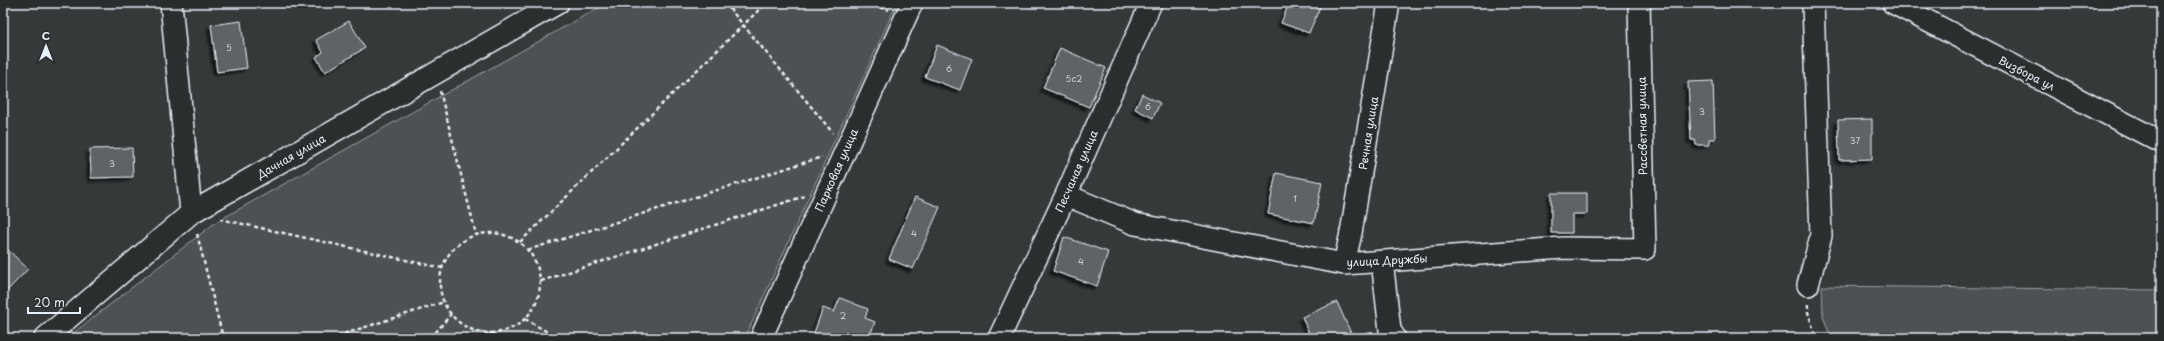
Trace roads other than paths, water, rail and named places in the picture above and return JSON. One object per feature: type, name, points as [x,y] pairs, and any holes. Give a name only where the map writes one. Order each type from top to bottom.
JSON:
[{"type":"street","points":[[171,3],[191,213]]},
{"type":"street","name":"Дачная улица","points":[[45,338],[191,213],[558,3]]},
{"type":"street","name":"Парковая улица","points":[[761,338],[912,3]]},
{"type":"street","name":"Песчаная улица","points":[[998,338],[1066,195],[1151,3]]},
{"type":"street","name":"Речная улица","points":[[1344,264],[1351,233],[1389,3]]},
{"type":"street","name":"Рассветная улица","points":[[1639,3],[1645,249]]},
{"type":"street","points":[[1808,285],[1821,236],[1813,3]]},
{"type":"street","name":"Визбора ул","points":[[1893,3],[2161,142]]},
{"type":"street","name":"улица Дружбы","points":[[1066,195],[1135,224],[1344,264],[1563,248],[1645,249]]},
{"type":"street","points":[[1382,261],[1390,330],[1395,338]]}]
